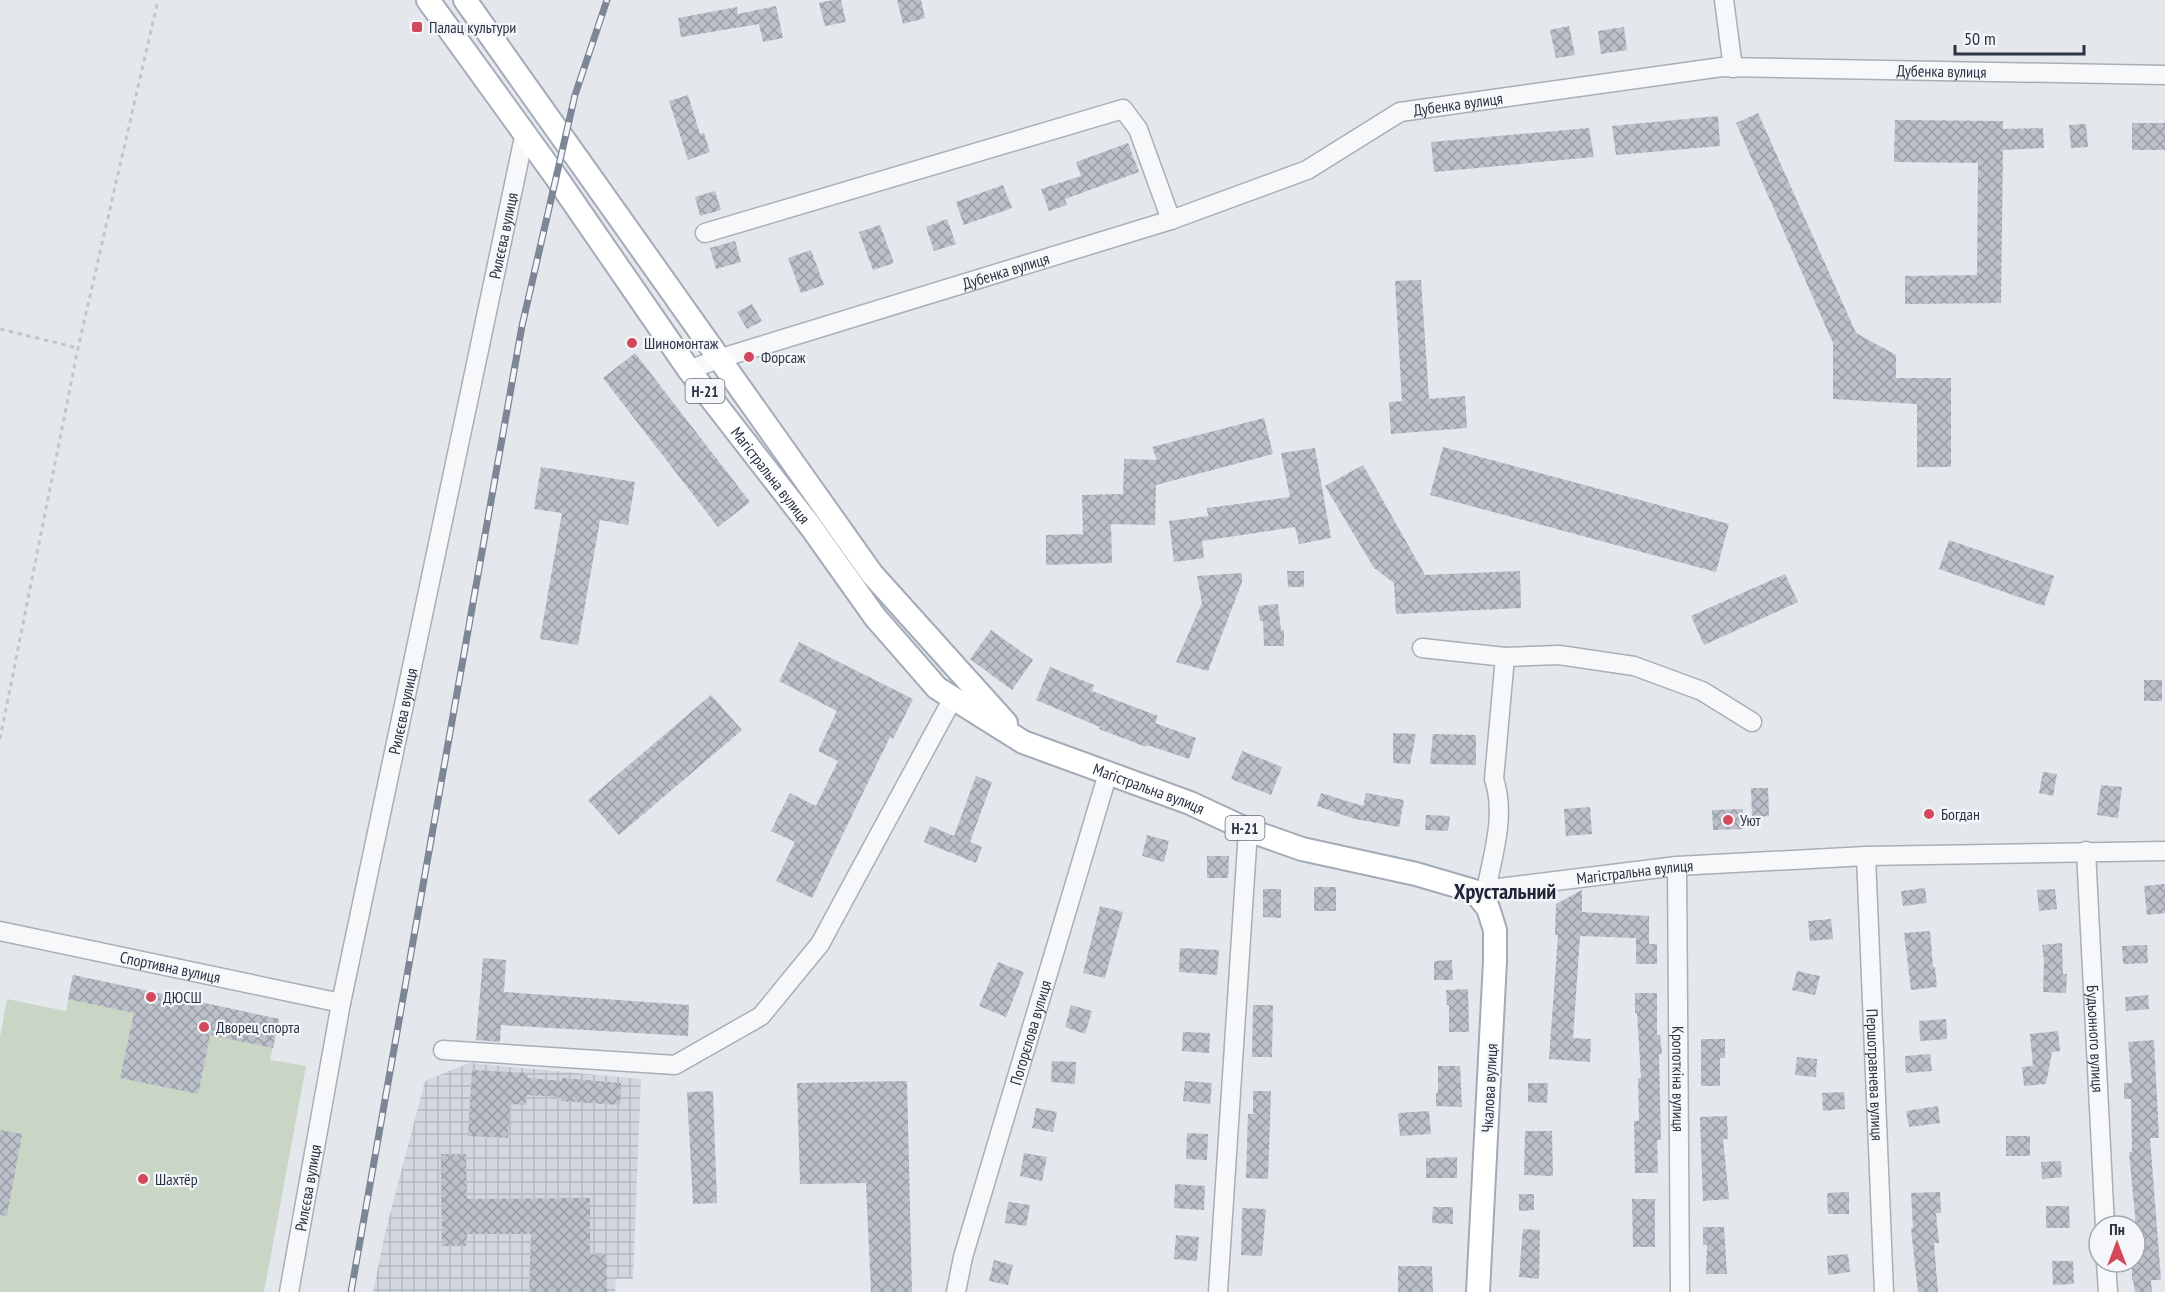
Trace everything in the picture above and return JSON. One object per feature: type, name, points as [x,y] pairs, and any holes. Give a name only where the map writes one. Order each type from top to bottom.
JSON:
[{"type":"main road","name":"Магістральна вулиця","points":[[428,0],[525,132],[689,370],[811,527],[875,618],[937,688],[1023,742],[1190,803],[1248,830],[1302,849],[1480,890]]},
{"type":"main road","name":"Магістральна вулиця","points":[[465,0],[872,574],[1023,742]]},
{"type":"main road","name":"Чкалова вулиця","points":[[1478,1292],[1495,961],[1495,930],[1480,890]]},
{"type":"street","points":[[1724,0],[1733,68]]},
{"type":"street","name":"Дубенка вулиця","points":[[689,370],[718,359],[1171,220],[1307,170],[1400,112],[1722,67],[2165,75]]},
{"type":"street","points":[[705,233],[1123,109],[1138,129],[1171,220]]},
{"type":"street","name":"Рилєєва вулиця","points":[[289,1292],[341,1003],[525,132]]},
{"type":"street","points":[[1422,648],[1505,657],[1559,655],[1634,666],[1702,691],[1752,722]]},
{"type":"street","points":[[1480,890],[1498,831],[1499,793],[1494,779],[1505,657]]},
{"type":"street","points":[[443,1050],[675,1065],[761,1016],[820,944],[953,698]]},
{"type":"street","name":"Погорєлова вулиця","points":[[956,1292],[963,1257],[1108,772]]},
{"type":"street","points":[[1218,1292],[1248,830]]},
{"type":"street","name":"Магістральна вулиця","points":[[1480,890],[1677,866],[1866,856],[2165,851]]},
{"type":"street","name":"Будьонного вулиця","points":[[2086,852],[2104,1214]]},
{"type":"street","name":"Першотравнева вулиця","points":[[1866,856],[1884,1292]]},
{"type":"street","name":"Кропоткіна вулиця","points":[[1677,866],[1680,1292]]},
{"type":"street","name":"Спортивна вулиця","points":[[0,931],[341,1003]]},
{"type":"street","points":[[2107,1274],[2108,1292]]},
{"type":"path","points":[[0,739],[78,348],[158,0]]},
{"type":"path","points":[[0,329],[78,348]]},
{"type":"shaded area","points":[[469,1063],[641,1079],[633,1279],[616,1279],[615,1292],[373,1292],[385,1233],[425,1081]]},
{"type":"green space","name":"Шахтёр","points":[[73,975],[279,1019],[270,1060],[306,1066],[264,1292],[0,1292],[0,1037],[7,999],[66,1011]]},
{"type":"building","points":[[841,0],[846,22],[825,26],[819,3]]},
{"type":"building","points":[[897,0],[921,0],[925,18],[903,24]]},
{"type":"building","points":[[776,6],[783,38],[763,42],[759,24],[681,37],[678,18],[737,7],[738,14]]},
{"type":"building","points":[[1569,26],[1575,55],[1556,58],[1550,30]]},
{"type":"building","points":[[1624,27],[1627,50],[1601,54],[1598,31]]},
{"type":"building","points":[[688,95],[700,134],[704,133],[710,152],[688,160],[669,101]]},
{"type":"building","points":[[1758,113],[1856,333],[1896,355],[1896,378],[1951,378],[1951,467],[1917,467],[1917,404],[1833,399],[1833,343],[1736,123]]},
{"type":"building","points":[[1718,116],[1720,146],[1616,155],[1612,126]]},
{"type":"building","points":[[1895,120],[2003,121],[2003,129],[2043,128],[2044,148],[2003,150],[2001,303],[1905,304],[1905,276],[1977,275],[1978,163],[1894,162]]},
{"type":"building","points":[[2132,123],[2165,123],[2165,150],[2132,150]]},
{"type":"building","points":[[2086,124],[2088,147],[2071,148],[2069,125]]},
{"type":"building","points":[[1589,128],[1594,157],[1434,172],[1431,142]]},
{"type":"building","points":[[1128,143],[1139,172],[1065,199],[1067,205],[1049,211],[1041,189],[1081,176],[1076,162]]},
{"type":"building","points":[[1003,185],[1012,208],[964,225],[956,202]]},
{"type":"building","points":[[715,191],[721,210],[700,216],[695,197]]},
{"type":"building","points":[[947,219],[956,244],[934,251],[926,227]]},
{"type":"building","points":[[880,225],[894,263],[873,270],[859,232]]},
{"type":"building","points":[[735,241],[741,262],[716,269],[710,248]]},
{"type":"building","points":[[811,250],[824,285],[801,293],[788,258]]},
{"type":"building","points":[[1421,280],[1429,399],[1465,396],[1467,428],[1391,434],[1389,402],[1402,401],[1395,281]]},
{"type":"building","points":[[752,304],[762,321],[747,329],[737,312]]},
{"type":"building","points":[[635,353],[750,502],[718,527],[603,378]]},
{"type":"building","points":[[1264,418],[1273,454],[1156,485],[1155,525],[1111,524],[1112,563],[1046,565],[1046,535],[1083,534],[1082,495],[1123,494],[1124,459],[1157,460],[1152,447]]},
{"type":"building","points":[[1443,447],[1729,524],[1716,572],[1430,495]]},
{"type":"building","points":[[1315,448],[1331,538],[1299,544],[1295,527],[1202,541],[1204,558],[1174,562],[1169,521],[1208,516],[1207,508],[1290,497],[1281,453]]},
{"type":"building","points":[[1363,465],[1425,575],[1520,571],[1521,608],[1396,614],[1394,583],[1374,568],[1325,486]]},
{"type":"building","points":[[541,467],[635,482],[628,525],[600,520],[578,645],[540,639],[562,513],[534,509]]},
{"type":"building","points":[[1949,540],[2054,576],[2044,606],[1939,569]]},
{"type":"building","points":[[1287,571],[1304,571],[1304,587],[1288,587]]},
{"type":"building","points":[[1242,573],[1242,582],[1208,671],[1176,662],[1202,603],[1197,576]]},
{"type":"building","points":[[1785,574],[1798,602],[1704,645],[1691,616]]},
{"type":"building","points":[[1278,604],[1281,630],[1284,630],[1284,646],[1264,646],[1263,621],[1260,621],[1258,606]]},
{"type":"building","points":[[991,630],[1033,660],[1012,690],[970,659]]},
{"type":"building","points":[[799,642],[913,699],[893,739],[890,737],[812,898],[776,881],[795,842],[771,831],[790,793],[816,806],[838,761],[818,751],[837,711],[779,681]]},
{"type":"building","points":[[1050,667],[1094,685],[1092,691],[1158,716],[1155,723],[1196,738],[1189,759],[1147,745],[1146,747],[1099,729],[1100,727],[1036,700]]},
{"type":"building","points":[[2144,680],[2162,680],[2162,701],[2144,701]]},
{"type":"building","points":[[711,695],[742,730],[619,835],[588,800]]},
{"type":"building","points":[[1393,733],[1416,734],[1410,764],[1393,763]]},
{"type":"building","points":[[1433,734],[1476,735],[1476,765],[1430,764]]},
{"type":"building","points":[[1242,751],[1282,767],[1271,795],[1231,779]]},
{"type":"building","points":[[2043,772],[2057,774],[2053,796],[2039,793]]},
{"type":"building","points":[[976,776],[992,782],[970,842],[982,847],[976,863],[924,842],[930,826],[954,836]]},
{"type":"building","points":[[2101,785],[2122,787],[2118,818],[2097,815]]},
{"type":"building","points":[[1751,788],[1768,788],[1769,816],[1752,817]]},
{"type":"building","points":[[1321,793],[1363,806],[1366,793],[1404,800],[1399,827],[1355,819],[1317,806]]},
{"type":"building","points":[[1590,807],[1592,834],[1566,836],[1564,809]]},
{"type":"building","name":"Уют","points":[[1743,809],[1743,829],[1713,830],[1712,810]]},
{"type":"building","points":[[1426,815],[1450,816],[1448,831],[1425,830]]},
{"type":"building","points":[[1147,835],[1169,841],[1164,862],[1142,856]]},
{"type":"building","points":[[1207,856],[1229,856],[1228,878],[1207,878]]},
{"type":"building","points":[[2165,884],[2165,913],[2147,915],[2144,886]]},
{"type":"building","points":[[1314,887],[1336,887],[1336,911],[1314,911]]},
{"type":"building","points":[[1925,888],[1927,903],[1903,906],[1901,891]]},
{"type":"building","points":[[1263,889],[1281,889],[1281,918],[1263,917]]},
{"type":"building","points":[[2055,889],[2057,909],[2039,911],[2037,890]]},
{"type":"building","points":[[1582,890],[1582,912],[1649,916],[1649,944],[1657,944],[1657,964],[1636,964],[1636,938],[1580,936],[1573,1038],[1591,1039],[1590,1062],[1549,1059],[1558,935],[1555,935],[1556,904]]},
{"type":"building","points":[[1100,906],[1123,912],[1105,978],[1083,973]]},
{"type":"building","points":[[1831,919],[1833,939],[1810,941],[1808,921]]},
{"type":"building","points":[[1930,931],[1937,987],[1911,990],[1904,933]]},
{"type":"building","points":[[2062,943],[2063,974],[2067,974],[2066,993],[2043,992],[2042,945]]},
{"type":"building","points":[[2147,945],[2148,963],[2123,964],[2122,946]]},
{"type":"building","points":[[1180,948],[1219,950],[1217,975],[1179,972]]},
{"type":"building","points":[[483,958],[506,960],[504,992],[689,1005],[688,1036],[501,1025],[500,1042],[476,1040]]},
{"type":"building","points":[[1452,960],[1453,980],[1434,980],[1434,961]]},
{"type":"building","points":[[998,962],[1024,972],[1006,1017],[979,1006]]},
{"type":"building","points":[[1797,971],[1820,976],[1815,995],[1792,990]]},
{"type":"building","name":"Дворец спорта","points":[[73,975],[279,1019],[273,1048],[210,1035],[198,1094],[120,1078],[134,1013],[68,999]]},
{"type":"building","points":[[1468,989],[1469,1032],[1449,1032],[1449,1005],[1447,1005],[1446,990]]},
{"type":"building","points":[[1635,993],[1657,993],[1657,1035],[1660,1035],[1662,1054],[1659,1054],[1661,1140],[1657,1140],[1658,1173],[1635,1173],[1634,1121],[1639,1121],[1638,1078],[1641,1078]]},
{"type":"building","points":[[2148,995],[2149,1009],[2126,1011],[2125,997]]},
{"type":"building","points":[[1071,1005],[1092,1011],[1085,1034],[1065,1027]]},
{"type":"building","points":[[1253,1005],[1273,1005],[1272,1057],[1252,1057]]},
{"type":"building","points":[[1946,1019],[1947,1039],[1920,1041],[1919,1021]]},
{"type":"building","points":[[2058,1031],[2060,1051],[2052,1052],[2046,1084],[2024,1086],[2022,1067],[2033,1066],[2030,1034]]},
{"type":"building","points":[[1183,1032],[1210,1033],[1209,1053],[1182,1051]]},
{"type":"building","points":[[1701,1039],[1725,1039],[1725,1058],[1720,1058],[1720,1086],[1701,1086]]},
{"type":"building","points":[[2154,1040],[2159,1138],[2150,1138],[2161,1280],[2151,1280],[2152,1292],[2135,1292],[2132,1280],[2132,1274],[2147,1274],[2147,1214],[2135,1214],[2129,1152],[2132,1152],[2131,1099],[2124,1099],[2124,1083],[2132,1083],[2128,1042]]},
{"type":"building","points":[[1930,1054],[1932,1071],[1906,1073],[1905,1056]]},
{"type":"building","points":[[1797,1057],[1817,1059],[1816,1077],[1795,1075]]},
{"type":"building","points":[[1052,1061],[1076,1062],[1075,1084],[1051,1082]]},
{"type":"building","points":[[1438,1066],[1460,1066],[1462,1107],[1436,1106]]},
{"type":"building","points":[[472,1070],[528,1073],[528,1078],[562,1081],[562,1078],[621,1083],[620,1105],[561,1101],[561,1097],[527,1095],[526,1105],[510,1104],[508,1138],[468,1136]]},
{"type":"building","points":[[907,1081],[912,1292],[871,1292],[866,1183],[800,1184],[797,1083]]},
{"type":"building","points":[[1185,1081],[1212,1083],[1210,1104],[1183,1101]]},
{"type":"building","points":[[1528,1083],[1548,1083],[1547,1103],[1528,1102]]},
{"type":"building","points":[[713,1091],[717,1203],[693,1204],[687,1092]]},
{"type":"building","points":[[1253,1091],[1271,1091],[1268,1179],[1246,1178],[1248,1114],[1253,1114]]},
{"type":"building","points":[[1844,1092],[1845,1109],[1823,1111],[1822,1093]]},
{"type":"building","points":[[1938,1106],[1940,1123],[1909,1127],[1906,1111]]},
{"type":"building","points":[[1036,1108],[1057,1112],[1053,1132],[1032,1128]]},
{"type":"building","points":[[1429,1111],[1431,1134],[1400,1136],[1398,1113]]},
{"type":"building","points":[[1727,1116],[1728,1139],[1723,1139],[1729,1199],[1703,1201],[1700,1117]]},
{"type":"building","points":[[0,1130],[22,1134],[7,1216],[0,1215]]},
{"type":"building","points":[[1525,1131],[1552,1131],[1553,1176],[1524,1175]]},
{"type":"building","points":[[1187,1133],[1208,1134],[1207,1160],[1186,1159]]},
{"type":"building","points":[[2006,1136],[2030,1136],[2030,1156],[2006,1156]]},
{"type":"building","points":[[1024,1153],[1047,1157],[1042,1181],[1020,1176]]},
{"type":"building","points":[[441,1154],[466,1154],[467,1199],[590,1198],[590,1255],[607,1255],[607,1292],[529,1292],[531,1234],[467,1234],[466,1246],[442,1246]]},
{"type":"building","points":[[1457,1157],[1457,1178],[1426,1178],[1426,1158]]},
{"type":"building","points":[[2061,1161],[2062,1177],[2042,1179],[2041,1162]]},
{"type":"building","points":[[1175,1184],[1205,1186],[1204,1210],[1174,1208]]},
{"type":"building","points":[[1849,1192],[1849,1214],[1828,1214],[1827,1193]]},
{"type":"building","points":[[1940,1192],[1941,1213],[1936,1213],[1939,1243],[1934,1243],[1938,1292],[1918,1292],[1911,1229],[1913,1228],[1911,1193]]},
{"type":"building","points":[[1519,1194],[1534,1194],[1534,1210],[1519,1211]]},
{"type":"building","points":[[1632,1199],[1655,1199],[1655,1247],[1633,1247]]},
{"type":"building","points":[[1008,1202],[1030,1205],[1026,1226],[1005,1223]]},
{"type":"building","points":[[2046,1206],[2069,1206],[2070,1228],[2046,1228]]},
{"type":"building","points":[[1433,1207],[1453,1207],[1453,1224],[1432,1223]]},
{"type":"building","points":[[1242,1208],[1266,1209],[1262,1256],[1241,1255]]},
{"type":"building","points":[[1703,1227],[1724,1227],[1727,1274],[1706,1274],[1707,1245],[1703,1245]]},
{"type":"building","points":[[1523,1229],[1540,1230],[1539,1279],[1519,1277]]},
{"type":"building","points":[[1176,1235],[1199,1237],[1197,1261],[1174,1259]]},
{"type":"building","points":[[1848,1254],[1850,1272],[1828,1275],[1827,1256]]},
{"type":"building","points":[[994,1260],[1013,1265],[1008,1285],[989,1281]]},
{"type":"building","points":[[2052,1261],[2073,1261],[2074,1284],[2053,1285]]},
{"type":"building","points":[[1398,1266],[1432,1266],[1433,1292],[1398,1292]]},
{"type":"railway","points":[[351,1292],[522,326],[575,95],[607,0]]},
{"type":"place","name":"Палац культури","points":[[417,27]]},
{"type":"place","name":"Шиномонтаж","points":[[632,343]]},
{"type":"place","name":"Форсаж","points":[[749,357]]},
{"type":"place","name":"Богдан","points":[[1929,814]]},
{"type":"place","name":"Уют","points":[[1728,820]]},
{"type":"place","name":"ДЮСШ","points":[[151,997]]},
{"type":"place","name":"Дворец спорта","points":[[204,1027]]},
{"type":"place","name":"Шахтёр","points":[[143,1179]]},
{"type":"district","name":"Хрустальний","points":[[1505,891]]}]
